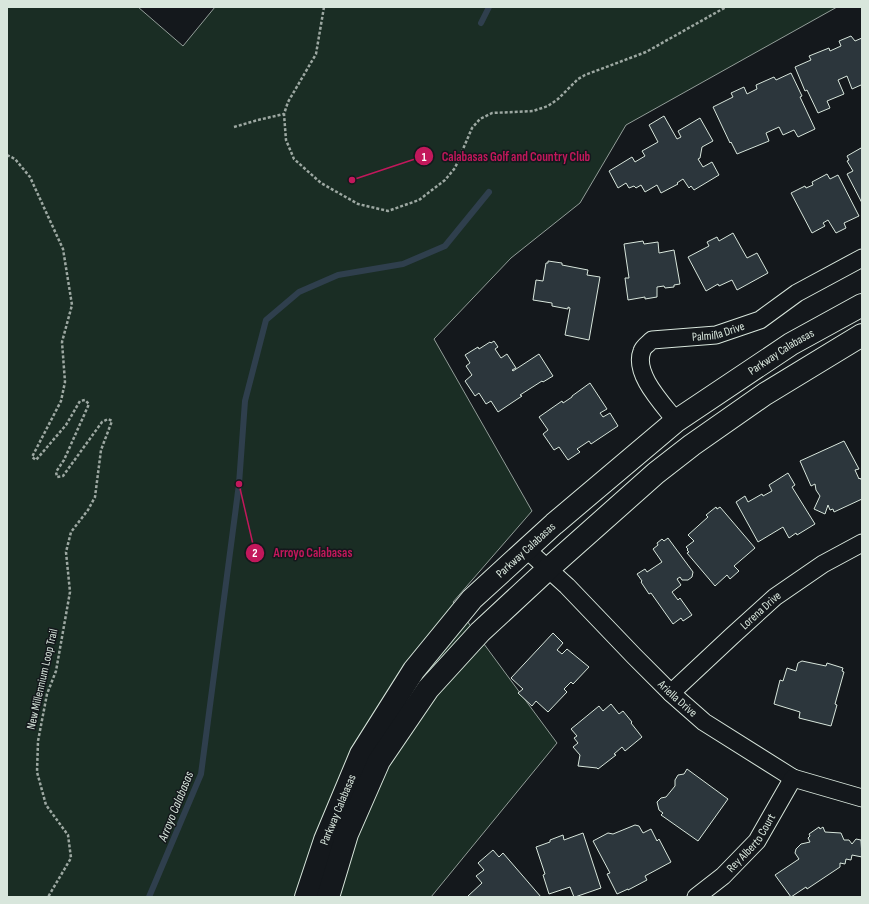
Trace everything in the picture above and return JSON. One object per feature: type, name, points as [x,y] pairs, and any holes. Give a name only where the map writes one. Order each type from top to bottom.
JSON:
[{"type":"street","name":"Palmilla Drive","points":[[676,421],[651,388],[642,373],[642,350],[652,340],[716,335],[760,320],[797,293],[862,258]]},
{"type":"street","name":"Parkway Calabasas","points":[[306,897],[325,840],[361,754],[414,670],[472,599],[554,524],[676,421],[791,344],[862,305]]},
{"type":"street","name":"Parkway Calabasas","points":[[328,897],[347,834],[379,762],[428,689],[480,632],[656,473],[692,445],[765,394],[862,335]]},
{"type":"street","points":[[676,421],[692,445]]},
{"type":"street","name":"Lorena Drive","points":[[671,693],[775,596],[823,564],[862,543]]},
{"type":"street","name":"Ariella Drive","points":[[526,549],[578,598],[671,693],[704,722],[793,778],[862,798]]},
{"type":"street","name":"Rey Alberto Court","points":[[696,897],[723,876],[757,841],[793,778]]},
{"type":"path","points":[[324,7],[316,54],[288,102],[284,114],[286,140],[294,159],[321,183],[358,204],[388,211],[419,200],[445,180],[455,168],[472,128],[480,119],[492,113],[533,111],[548,106],[558,99],[578,79],[585,75],[646,52],[726,7]]},
{"type":"path","points":[[234,127],[284,114]]},
{"type":"path","name":"New Millennium Loop Trail","points":[[7,154],[15,159],[30,177],[63,249],[72,305],[62,342],[65,382],[61,401],[32,457],[36,460],[66,425],[80,401],[86,400],[88,404],[64,460],[56,472],[57,477],[63,476],[102,422],[108,419],[112,421],[101,450],[95,497],[88,510],[71,532],[66,552],[70,592],[56,671],[47,694],[38,741],[37,772],[46,805],[68,834],[71,858],[54,883],[48,897]]},
{"type":"green space","points":[[7,7],[138,7],[183,46],[215,7],[837,7],[626,125],[580,203],[511,258],[434,339],[532,511],[453,602],[557,743],[431,897],[7,897]]},
{"type":"building","points":[[851,36],[855,41],[862,38],[862,86],[861,85],[852,89],[847,76],[838,80],[844,94],[827,101],[830,108],[818,113],[807,90],[805,91],[795,67],[811,60],[809,56],[829,48],[830,51],[841,46],[839,41]]},
{"type":"building","points":[[791,73],[815,129],[798,137],[794,130],[783,135],[779,127],[766,133],[769,141],[737,154],[731,142],[730,143],[713,107],[733,97],[731,93],[744,87],[747,94],[757,89],[756,85],[774,77],[776,80]]},
{"type":"building","points":[[664,116],[677,139],[681,137],[678,131],[700,118],[713,141],[702,147],[700,158],[698,159],[703,167],[712,162],[719,175],[694,190],[691,186],[689,188],[683,179],[677,183],[678,184],[661,193],[657,185],[645,192],[641,185],[636,188],[634,186],[629,188],[626,183],[618,188],[609,171],[632,157],[635,162],[645,156],[642,151],[658,142],[649,125]]},
{"type":"building","points":[[861,148],[862,203],[847,174],[853,171],[847,161],[849,160],[847,156]]},
{"type":"building","points":[[827,174],[830,179],[838,175],[859,216],[844,223],[846,228],[836,233],[828,220],[823,223],[825,226],[812,233],[791,193],[805,186],[806,188],[813,185],[812,182]]},
{"type":"building","points":[[733,233],[747,258],[757,253],[768,273],[737,290],[732,280],[719,286],[718,284],[706,291],[688,257],[709,246],[707,242],[717,237],[719,241]]},
{"type":"building","points":[[643,241],[644,244],[658,242],[659,253],[674,250],[680,284],[674,285],[674,287],[657,287],[657,297],[645,299],[645,297],[628,300],[625,278],[629,278],[624,244]]},
{"type":"building","points":[[548,261],[588,270],[587,275],[600,277],[589,340],[565,335],[570,308],[568,307],[568,309],[552,306],[552,303],[533,300],[536,280],[543,281],[546,263],[548,263]]},
{"type":"building","points":[[494,341],[498,347],[495,349],[501,358],[507,354],[516,368],[512,370],[513,371],[539,354],[553,376],[520,395],[522,396],[498,412],[491,401],[486,404],[479,393],[475,396],[465,381],[472,375],[466,366],[470,363],[465,355],[478,347],[479,349]]},
{"type":"building","points":[[590,383],[607,409],[600,413],[603,417],[610,413],[618,426],[591,444],[589,441],[577,449],[580,452],[568,460],[559,447],[554,450],[543,434],[548,430],[539,417],[562,401],[563,403],[572,397]]},
{"type":"building","points":[[844,441],[859,469],[855,470],[859,479],[860,478],[862,481],[862,499],[834,512],[833,509],[830,510],[828,505],[825,514],[814,509],[820,496],[816,490],[815,484],[811,486],[800,461]]},
{"type":"building","points":[[788,473],[795,485],[792,487],[815,524],[789,538],[783,527],[758,542],[736,502],[745,496],[748,502],[762,494],[763,496],[772,491],[769,485]]},
{"type":"building","points":[[716,507],[717,509],[720,507],[755,548],[734,566],[739,571],[730,579],[727,575],[715,586],[687,553],[689,552],[686,547],[694,541],[688,535],[708,517],[706,515]]},
{"type":"building","points":[[668,538],[693,572],[692,577],[688,580],[682,580],[680,577],[677,579],[681,585],[672,592],[678,600],[680,598],[692,615],[683,621],[681,618],[673,624],[651,593],[649,594],[637,574],[645,569],[647,572],[662,562],[653,549],[662,539],[664,541]]},
{"type":"building","points":[[553,633],[563,643],[557,650],[562,654],[567,649],[589,667],[573,684],[571,682],[564,689],[567,692],[548,712],[536,701],[532,706],[518,693],[523,689],[511,678]]},
{"type":"building","points":[[802,661],[826,666],[827,663],[843,668],[842,671],[844,672],[835,704],[837,705],[831,726],[799,718],[800,712],[774,704],[780,680],[783,681],[787,668],[796,671],[798,663]]},
{"type":"building","points":[[611,704],[619,714],[623,711],[642,737],[625,751],[622,747],[614,754],[616,755],[598,769],[578,766],[580,755],[573,747],[578,743],[574,738],[577,736],[571,729],[599,706],[603,711]]},
{"type":"building","points":[[687,769],[728,799],[698,841],[661,815],[663,813],[659,810],[657,802],[661,798],[666,797],[675,786],[675,780],[678,775],[684,774]]},
{"type":"building","points":[[635,825],[639,826],[643,833],[651,829],[657,841],[659,839],[671,862],[645,876],[647,880],[617,894],[607,874],[610,873],[593,841],[608,833],[613,834]]},
{"type":"building","points":[[819,827],[820,829],[823,827],[825,832],[841,833],[844,840],[849,840],[852,844],[856,839],[861,840],[862,857],[852,855],[851,860],[846,859],[845,864],[840,863],[840,867],[807,889],[806,887],[791,897],[775,875],[799,859],[795,853],[796,849],[801,844],[810,842],[808,838],[810,836],[809,834]]},
{"type":"building","points":[[583,833],[601,888],[575,897],[570,887],[549,894],[543,875],[545,874],[536,847],[563,835],[564,840]]},
{"type":"building","points":[[493,850],[499,857],[503,853],[541,897],[468,896],[482,883],[476,876],[484,870],[478,863]]},
{"type":"waterway","name":"Arroyo Calabasas","points":[[481,23],[489,7]]},
{"type":"waterway","name":"Arroyo Calabasas","points":[[149,897],[201,774],[239,484],[245,401],[266,320],[299,292],[338,275],[403,264],[445,246],[489,192]]},
{"type":"place","name":"Calabasas Golf and Country Club","points":[[352,180]]},
{"type":"place","name":"Arroyo Calabasas","points":[[239,484]]}]
